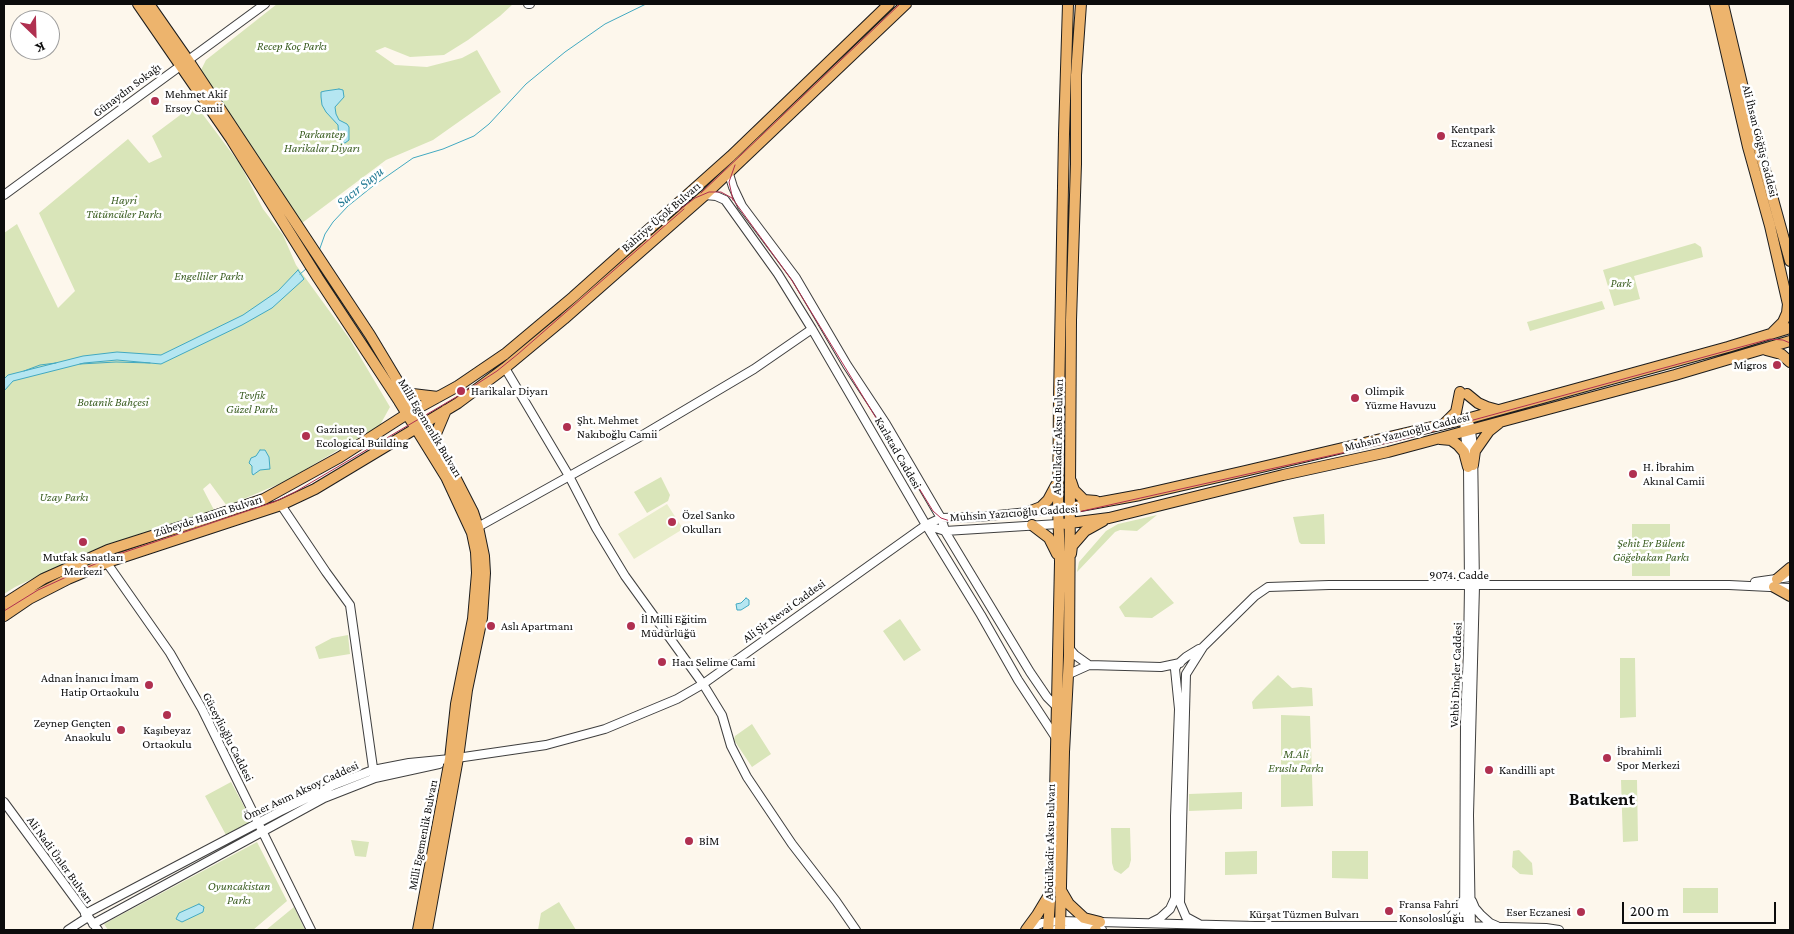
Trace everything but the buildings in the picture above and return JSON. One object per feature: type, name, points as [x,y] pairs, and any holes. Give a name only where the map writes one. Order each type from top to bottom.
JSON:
[{"type":"main road","name":"Milli Egemenlik Bulvarı","points":[[138,4],[184,62],[370,335],[410,412],[454,475],[473,512],[482,541],[485,573],[482,618],[418,930]]},
{"type":"main road","name":"Milli Egemenlik Bulvarı","points":[[149,4],[304,256],[402,397]]},
{"type":"main road","name":"Bahriye Üçok Bulvarı","points":[[410,412],[458,386],[505,354],[573,297],[731,156],[889,4]]},
{"type":"main road","name":"Bahriye Üçok Bulvarı","points":[[419,427],[505,368],[564,319],[729,174],[906,4]]},
{"type":"main road","name":"Abdulkadir Aksu Bulvarı","points":[[1064,524],[1058,509],[1058,476],[1068,4]]},
{"type":"main road","name":"Abdulkadir Aksu Bulvarı","points":[[1055,927],[1051,892],[1056,706],[1064,563],[1064,524],[1069,509],[1076,75],[1082,4]]},
{"type":"main road","name":"Ali İhsan Göğüş Caddesi","points":[[1714,4],[1789,308]]},
{"type":"main road","name":"Ali İhsan Göğüş Caddesi","points":[[1723,4],[1747,105],[1790,261]]},
{"type":"main road","points":[[1768,335],[1783,322],[1789,308]]},
{"type":"main road","name":"Muhsin Yazıcıoğlu Caddesi","points":[[1058,509],[1069,509],[1245,472],[1467,419],[1790,328]]},
{"type":"main road","name":"Muhsin Yazıcıoğlu Caddesi","points":[[1064,524],[1109,518],[1438,439],[1790,341]]},
{"type":"main road","points":[[1762,350],[1781,354],[1790,362]]},
{"type":"main road","points":[[1442,425],[1456,412],[1464,393],[1487,408],[1499,410]]},
{"type":"main road","points":[[398,421],[402,397],[438,397]]},
{"type":"main road","points":[[397,440],[414,439],[430,443],[446,410]]},
{"type":"main road","name":"Zübeyde Hanım Bulvarı","points":[[4,604],[43,579],[108,550],[199,522],[264,499],[340,457],[410,412]]},
{"type":"main road","points":[[1470,466],[1478,447],[1489,431],[1500,422]]},
{"type":"main road","name":"Zübeyde Hanım Bulvarı","points":[[4,616],[29,599],[68,579],[108,563],[281,505],[315,489],[419,427]]},
{"type":"main road","points":[[1438,439],[1451,440],[1458,445],[1464,452],[1470,466]]},
{"type":"main road","name":"Milli Egemenlik Bulvarı","points":[[427,930],[454,758],[456,704],[473,619],[477,573],[476,552],[472,533],[430,443]]},
{"type":"main road","points":[[1028,512],[1041,507],[1048,500],[1056,488],[1058,476]]},
{"type":"main road","points":[[1070,478],[1074,490],[1084,500],[1110,500]]},
{"type":"main road","points":[[1064,563],[1078,537],[1085,530],[1109,518]]},
{"type":"main road","points":[[1032,525],[1049,538],[1064,563]]},
{"type":"main road","name":"Abdulkadir Aksu Bulvarı","points":[[1055,927],[1062,892],[1064,752],[1069,674],[1064,563]]},
{"type":"main road","points":[[1790,568],[1776,583],[1790,596]]},
{"type":"main road","points":[[1026,930],[1051,892]]},
{"type":"main road","points":[[1062,892],[1069,904],[1098,928]]},
{"type":"street","name":"Günaydın Sokağı","points":[[4,195],[265,4]]},
{"type":"street","name":"Karlstad Caddesi","points":[[729,174],[735,193],[742,206],[796,278],[847,364],[886,424],[941,518],[945,531],[1030,672],[1047,697],[1056,706]]},
{"type":"street","name":"Karlstad Caddesi","points":[[705,195],[716,196],[725,200],[778,274],[1018,680],[1056,738]]},
{"type":"street","points":[[478,528],[636,439],[754,369],[812,329]]},
{"type":"street","points":[[505,368],[625,576],[703,684],[722,715],[731,746],[747,777],[776,822],[856,930]]},
{"type":"street","name":"Vehbi Dinçler Caddesi","points":[[1467,419],[1470,466],[1472,586],[1465,722],[1464,891],[1468,928]]},
{"type":"street","points":[[281,505],[350,605],[374,774]]},
{"type":"street","name":"Muhsin Yazıcıoğlu Caddesi","points":[[926,525],[941,518],[1058,509]]},
{"type":"street","name":"Muhsin Yazıcıoğlu Caddesi","points":[[926,525],[945,531],[1064,524]]},
{"type":"street","name":"Ali Şir Nevai Caddesi","points":[[454,758],[546,745],[605,729],[677,699],[703,684],[926,525]]},
{"type":"street","name":"Güceylioğlu Caddesi","points":[[108,563],[170,653],[202,709],[312,930]]},
{"type":"street","points":[[1776,583],[1790,577]]},
{"type":"street","points":[[1776,583],[1790,588]]},
{"type":"street","name":"9074. Cadde","points":[[1179,663],[1203,647],[1255,596],[1268,587],[1329,585],[1739,585],[1776,583]]},
{"type":"street","points":[[1468,928],[1471,897],[1469,824],[1472,586]]},
{"type":"street","name":"9074. Cadde","points":[[1187,671],[1203,647]]},
{"type":"street","points":[[1069,648],[1089,665]]},
{"type":"street","points":[[1147,923],[1160,918],[1170,909],[1175,898],[1175,816],[1179,709],[1175,673],[1179,663]]},
{"type":"street","points":[[1069,674],[1089,665],[1161,667],[1179,663],[1184,664],[1187,671],[1180,903],[1186,917],[1199,924]]},
{"type":"street","points":[[1161,667],[1180,675],[1187,671]]},
{"type":"street","name":"Ömer Asım Aksoy Caddesi","points":[[91,921],[258,824],[334,785],[409,763],[454,758]]},
{"type":"street","name":"Ömer Asım Aksoy Caddesi","points":[[68,930],[91,921],[324,798],[374,774]]},
{"type":"street","name":"Ali Nadi Ünler Bulvarı","points":[[4,802],[91,921]]},
{"type":"street","points":[[1431,926],[1450,918],[1462,904],[1464,891]]},
{"type":"street","points":[[1471,897],[1475,908],[1481,915],[1490,923],[1501,927]]},
{"type":"street","name":"Kürşat Tüzmen Bulvarı","points":[[1055,927],[1098,928],[1147,923],[1501,927],[1559,930]]},
{"type":"street","points":[[1026,930],[1055,927]]},
{"type":"green space","points":[[277,4],[513,4],[468,40],[444,55],[410,57],[385,47],[375,51],[395,65],[427,67],[462,58],[477,50],[501,92],[433,140],[386,160],[302,223],[201,70],[206,60]]},
{"type":"green space","points":[[195,104],[240,164],[263,209],[283,235],[296,265],[349,338],[390,407],[380,425],[286,481],[227,506],[210,483],[203,489],[214,510],[199,518],[86,553],[4,594],[4,233],[17,224],[58,308],[75,291],[39,213],[128,139],[149,163],[162,157],[152,136]]},
{"type":"green space","name":"Park","points":[[1695,243],[1701,247],[1703,257],[1634,276],[1640,299],[1614,306],[1603,270]]},
{"type":"green space","points":[[1602,301],[1605,309],[1530,331],[1527,322]]},
{"type":"green space","points":[[661,477],[670,495],[668,501],[647,513],[634,492]]},
{"type":"green space","points":[[667,504],[683,529],[634,559],[618,534]]},
{"type":"green space","points":[[1324,514],[1325,544],[1301,544],[1293,517]]},
{"type":"green space","points":[[1157,515],[1137,531],[1120,530],[1115,532],[1077,572],[1079,562],[1106,531],[1118,524]]},
{"type":"green space","name":"Şehit Er Bülent Göğebakan Parkı","points":[[1632,524],[1670,524],[1670,576],[1632,576]]},
{"type":"green space","points":[[1151,577],[1174,603],[1152,618],[1125,617],[1119,607]]},
{"type":"green space","points":[[900,619],[921,650],[904,661],[883,631]]},
{"type":"green space","points":[[348,635],[350,654],[319,659],[315,647],[332,638]]},
{"type":"green space","points":[[1620,658],[1635,658],[1636,717],[1620,718]]},
{"type":"green space","points":[[1278,675],[1292,688],[1312,688],[1313,706],[1253,709],[1252,702]]},
{"type":"green space","name":"M.Ali Eruslu Parkı","points":[[1281,715],[1310,716],[1313,806],[1281,807]]},
{"type":"green space","points":[[752,724],[771,754],[752,767],[734,740],[735,736]]},
{"type":"green space","points":[[1621,780],[1637,780],[1638,841],[1623,842]]},
{"type":"green space","points":[[231,782],[252,821],[226,835],[205,796]]},
{"type":"green space","points":[[1242,792],[1242,809],[1189,811],[1189,794]]},
{"type":"green space","points":[[1111,828],[1130,828],[1131,860],[1129,867],[1121,874],[1114,870],[1112,863]]},
{"type":"green space","points":[[351,840],[369,842],[366,857],[355,856]]},
{"type":"green space","name":"Oyuncakistan Parkı","points":[[257,842],[287,901],[253,930],[108,930],[104,924]]},
{"type":"green space","points":[[1519,850],[1532,863],[1533,875],[1520,874],[1512,867],[1513,851]]},
{"type":"green space","points":[[1257,851],[1257,874],[1225,875],[1225,852]]},
{"type":"green space","points":[[1332,851],[1368,851],[1368,879],[1332,878]]},
{"type":"green space","points":[[1683,888],[1718,888],[1718,913],[1683,913]]},
{"type":"green space","points":[[559,902],[576,930],[538,930],[541,913]]},
{"type":"green space","points":[[294,907],[305,930],[266,930]]},
{"type":"water","points":[[343,90],[344,97],[335,107],[339,120],[349,127],[349,140],[345,143],[341,143],[339,140],[338,125],[326,112],[322,105],[321,97],[321,92]]},
{"type":"water","points":[[298,270],[304,279],[272,308],[242,325],[161,364],[117,360],[84,363],[13,381],[4,391],[4,379],[8,375],[83,356],[117,352],[161,355],[243,315],[278,291]]},
{"type":"water","points":[[260,450],[265,450],[269,457],[270,469],[260,470],[253,475],[252,466],[249,463],[251,458],[256,456]]},
{"type":"water","points":[[746,598],[749,600],[749,605],[741,610],[737,610],[736,604],[741,603]]},
{"type":"water","points":[[199,904],[204,907],[203,912],[182,922],[176,919],[179,913]]},
{"type":"waterway","name":"Sacır Suyu","points":[[319,251],[325,234],[333,222],[348,206],[373,186],[413,158],[443,149],[474,136],[489,124],[526,84],[565,52],[605,24],[646,4]]},
{"type":"waterway","name":"Sacır Suyu","points":[[300,274],[306,269]]},
{"type":"waterway","name":"Sacır Suyu","points":[[24,371],[40,365],[56,363]]},
{"type":"waterway","name":"Sacır Suyu","points":[[80,364],[150,363]]},
{"type":"tram line","points":[[701,193],[900,4]]},
{"type":"tram line","points":[[733,200],[729,182],[735,165]]},
{"type":"tram line","points":[[678,211],[695,198],[709,192],[721,192],[732,198],[791,279],[933,511],[941,518],[950,521],[1078,512],[1400,440],[1770,339],[1783,340],[1790,343]]},
{"type":"tram line","points":[[4,611],[38,590],[119,554],[274,502],[295,492],[463,393],[497,371],[518,354],[684,209]]},
{"type":"place","name":"Mehmet Akif Ersoy Camii","points":[[155,101]]},
{"type":"place","name":"Kentpark Eczanesi","points":[[1441,136]]},
{"type":"place","name":"Migros","points":[[1777,365]]},
{"type":"place","name":"Harikalar Diyarı","points":[[461,391]]},
{"type":"place","name":"Olimpik Yüzme Havuzu","points":[[1355,398]]},
{"type":"place","name":"Şht. Mehmet Nakıboğlu Camii","points":[[567,427]]},
{"type":"place","name":"Gaziantep Ecological Building","points":[[306,436]]},
{"type":"place","name":"H. İbrahim Akınal Camii","points":[[1633,474]]},
{"type":"place","name":"Özel Sanko Okulları","points":[[672,522]]},
{"type":"place","name":"Mutfak Sanatları Merkezi","points":[[83,542]]},
{"type":"place","name":"Aslı Apartmanı","points":[[491,626]]},
{"type":"place","name":"İl Milli Eğitim Müdürlüğü","points":[[631,626]]},
{"type":"place","name":"Hacı Selime Cami","points":[[662,662]]},
{"type":"place","name":"Adnan İnanıcı İmam Hatip Ortaokulu","points":[[149,685]]},
{"type":"place","name":"Kaşıbeyaz Ortaokulu","points":[[167,715]]},
{"type":"place","name":"Zeynep Gençten Anaokulu","points":[[121,730]]},
{"type":"place","name":"İbrahimli Spor Merkezi","points":[[1607,758]]},
{"type":"place","name":"Kandilli apt","points":[[1489,770]]},
{"type":"place","name":"BİM","points":[[689,841]]},
{"type":"place","name":"Fransa Fahri Konsolosluğu","points":[[1389,911]]},
{"type":"place","name":"Eser Eczanesi","points":[[1581,912]]},
{"type":"district","name":"Batıkent","points":[[1602,799]]},
{"type":"park label","name":"Recep Koç Parkı","points":[[292,46]]},
{"type":"park label","name":"Parkantep Harikalar Diyarı","points":[[322,141]]},
{"type":"park label","name":"Hayri Tütüncüler Parkı","points":[[124,207]]},
{"type":"park label","name":"Engelliler Parkı","points":[[209,276]]},
{"type":"park label","name":"Botanik Bahçesi","points":[[113,402]]},
{"type":"park label","name":"Tevfik Güzel Parkı","points":[[252,402]]},
{"type":"park label","name":"Uzay Parkı","points":[[64,497]]}]
